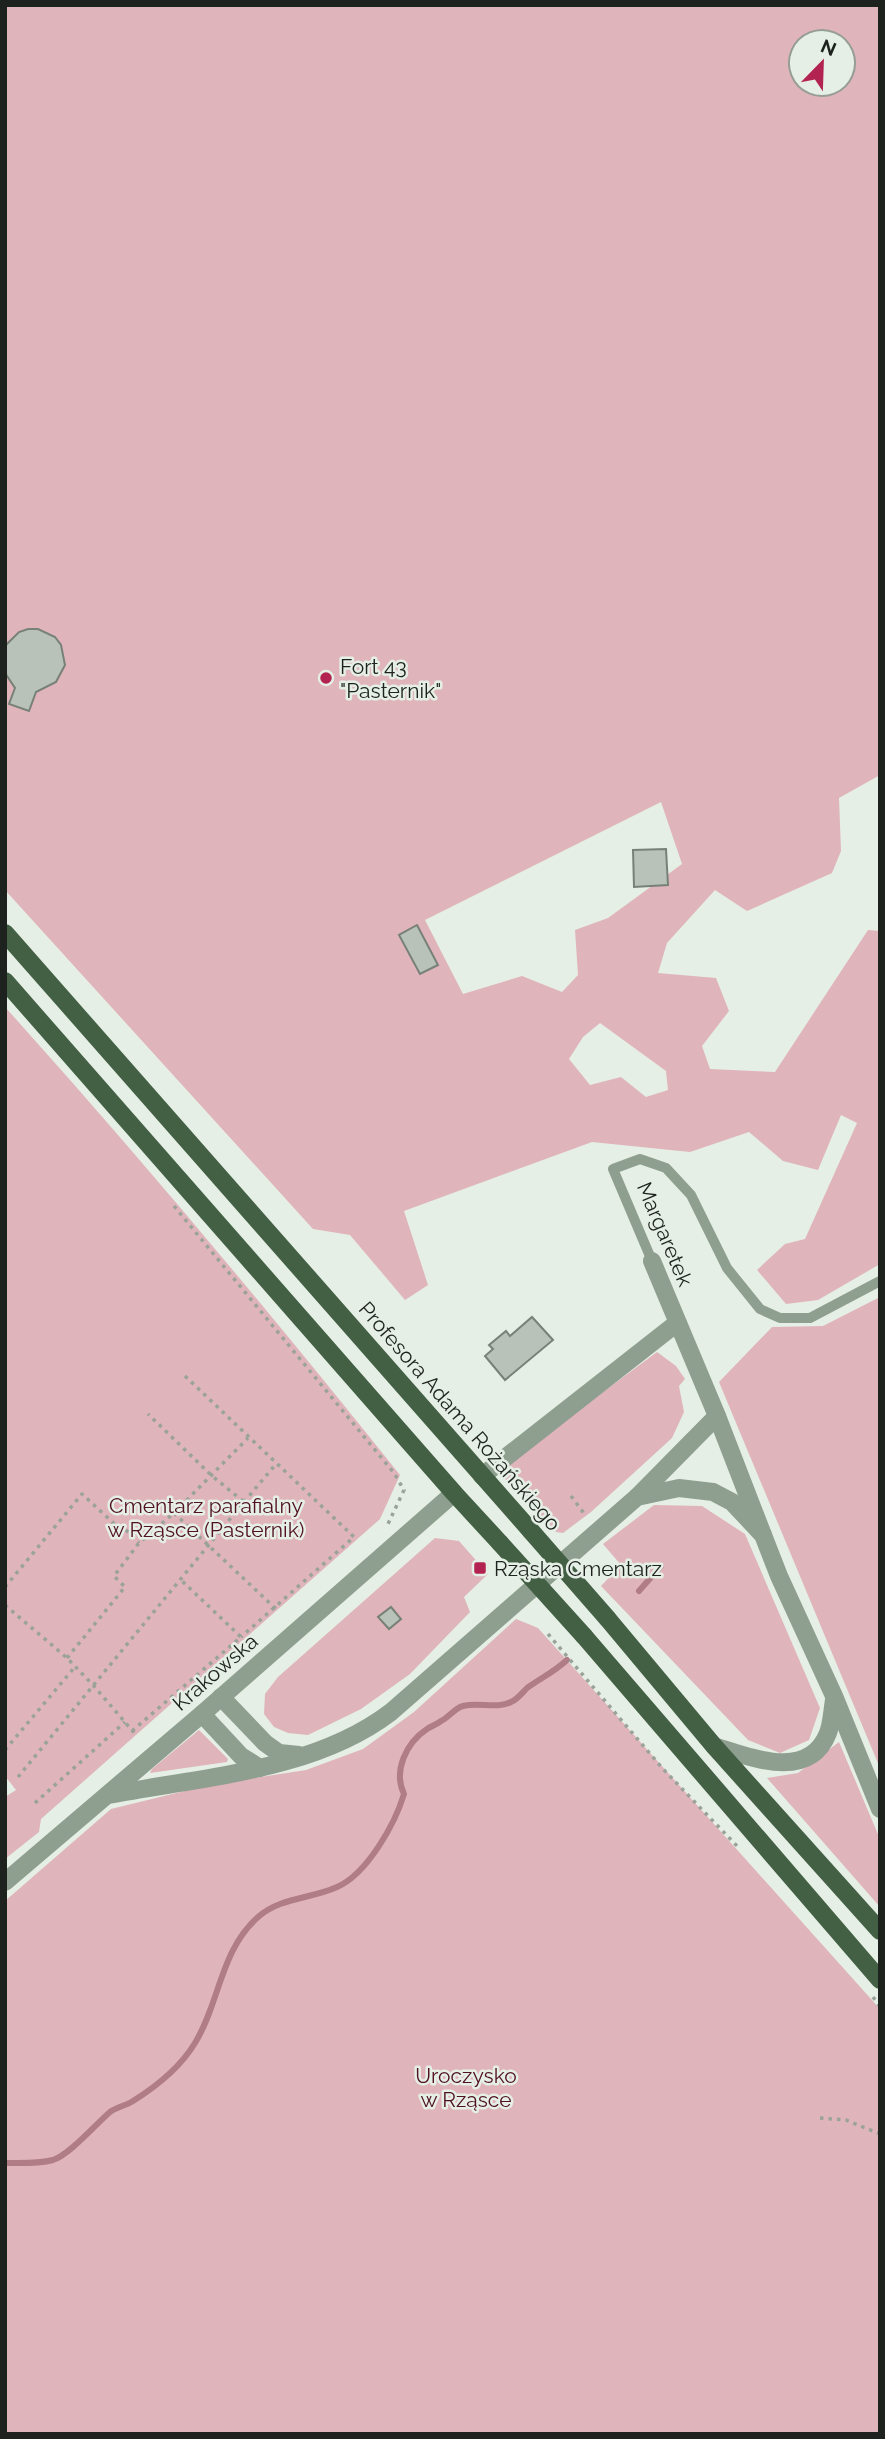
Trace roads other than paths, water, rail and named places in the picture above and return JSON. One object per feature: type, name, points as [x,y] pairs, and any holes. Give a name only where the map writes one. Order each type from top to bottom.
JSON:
[{"type":"main road","name":"Profesora Adama Rożańskiego","points":[[5,933],[607,1618],[714,1746],[880,1931]]},
{"type":"main road","points":[[5,981],[454,1493],[583,1636],[875,1983]]},
{"type":"street","name":"Margaretek","points":[[652,1261],[717,1416],[779,1576],[834,1696],[880,1809]]},
{"type":"street","points":[[482,1476],[677,1323]]},
{"type":"street","points":[[108,1795],[260,1768],[351,1738],[391,1712],[637,1497],[717,1416]]},
{"type":"street","points":[[637,1497],[679,1488],[713,1492],[732,1502],[762,1535]]},
{"type":"street","name":"Krakowska","points":[[5,1882],[222,1697],[454,1493]]},
{"type":"street","points":[[714,1746],[770,1762],[803,1759],[815,1753],[827,1735],[834,1696]]},
{"type":"street","points":[[222,1697],[265,1744],[279,1753],[302,1756]]},
{"type":"street","points":[[202,1714],[240,1756],[260,1768]]},
{"type":"lane","name":"Margaretek","points":[[652,1261],[613,1169],[639,1159],[666,1168],[691,1195],[727,1268],[760,1309],[780,1318],[810,1318],[880,1281]]},
{"type":"waterway","points":[[639,1591],[661,1566]]},
{"type":"waterway","points":[[5,2163],[41,2162],[59,2157],[110,2112],[133,2101],[167,2076],[195,2043],[228,1961],[245,1930],[267,1910],[327,1891],[348,1881],[369,1860],[387,1833],[400,1806],[404,1794],[401,1767],[413,1742],[460,1707],[500,1705],[513,1701],[567,1660]]},
{"type":"place","name":"Fort 43 \"Pasternik\"","points":[[326,678]]},
{"type":"place","name":"Rząska Cmentarz","points":[[480,1568]]},
{"type":"park label","name":"Cmentarz parafialny w Rząsce (Pasternik)","points":[[206,1517]]},
{"type":"park label","name":"Uroczysko w Rząsce","points":[[466,2087]]}]
